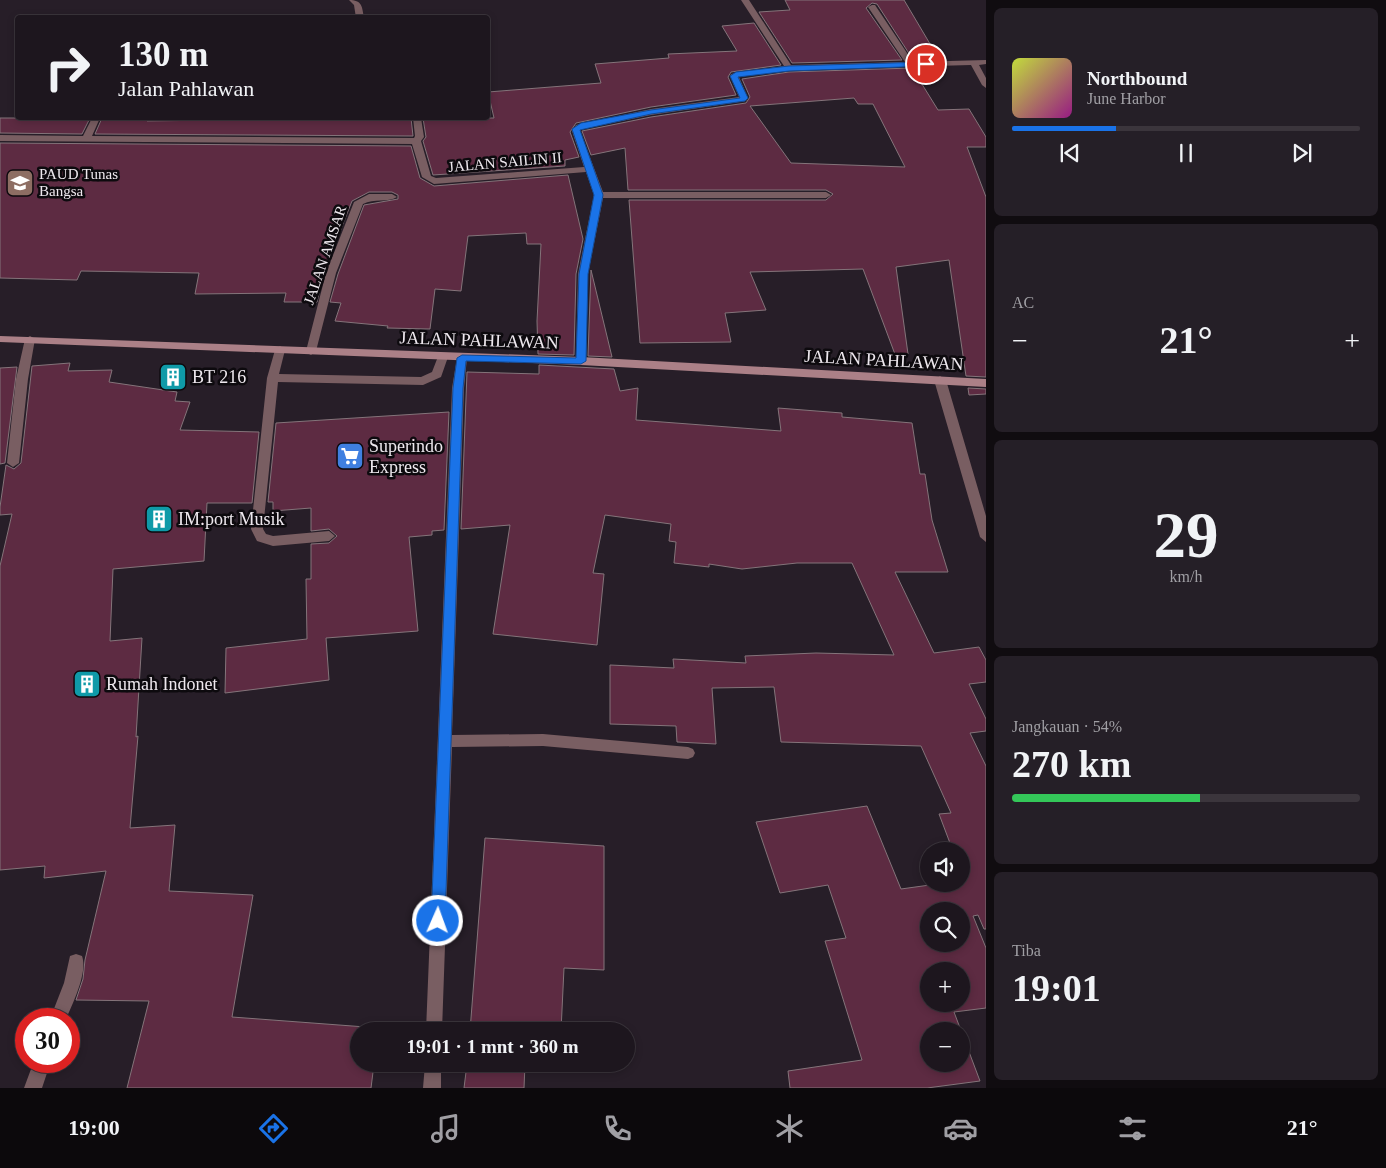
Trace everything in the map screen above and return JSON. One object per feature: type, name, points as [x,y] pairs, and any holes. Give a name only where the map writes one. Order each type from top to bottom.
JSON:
[{"type":"main road","name":"JALAN PAHLAWAN","points":[[0,339],[462,358],[581,361],[986,383]]},
{"type":"street","points":[[353,0],[358,4],[360,15]]},
{"type":"street","points":[[745,0],[789,68]]},
{"type":"street","points":[[872,7],[910,64]]},
{"type":"street","points":[[973,62],[986,84]]},
{"type":"street","points":[[581,361],[583,274],[599,195],[576,131],[577,128],[651,112],[743,100],[744,98],[735,75],[789,68],[986,62]]},
{"type":"street","points":[[86,140],[95,120]]},
{"type":"street","points":[[0,138],[416,141],[420,137],[417,120]]},
{"type":"street","name":"JALAN SAILIN II","points":[[416,141],[428,178],[434,181],[590,169]]},
{"type":"street","points":[[599,195],[826,195]]},
{"type":"street","name":"JALAN AMSAR","points":[[311,351],[332,273],[358,202],[369,197],[392,197]]},
{"type":"street","points":[[13,463],[22,379],[30,340]]},
{"type":"street","points":[[280,350],[273,378],[257,528],[261,538],[273,541],[329,536]]},
{"type":"street","points":[[273,378],[423,381],[437,374],[443,357]]},
{"type":"street","points":[[434,1022],[458,388],[462,358]]},
{"type":"street","points":[[940,380],[986,537]]},
{"type":"street","points":[[444,741],[543,740],[688,753]]},
{"type":"street","points":[[62,1008],[72,983],[76,962]]},
{"type":"street","points":[[432,1088],[433,1072]]},
{"type":"street","points":[[33,1088],[39,1073]]},
{"type":"building","points":[[785,0],[904,0],[936,54],[910,55],[877,4],[872,3],[866,8],[902,60],[792,63],[759,12],[790,10]]},
{"type":"building","points":[[754,23],[781,65],[731,72],[728,77],[736,95],[651,107],[576,123],[570,132],[579,157],[565,160],[565,166],[433,175],[423,141],[426,137],[423,120],[490,120],[490,118],[494,118],[490,92],[601,83],[595,64],[669,58],[668,54],[737,51],[722,26]]},
{"type":"building","points":[[912,68],[938,110],[969,109],[986,137],[986,147],[967,147],[986,197],[986,377],[966,376],[949,260],[896,267],[908,354],[896,357],[863,269],[750,272],[766,310],[725,313],[731,342],[640,343],[629,200],[826,200],[833,194],[826,190],[628,190],[625,148],[591,155],[582,131],[651,117],[746,103],[750,97],[742,79],[789,72]],"holes":[[[854,98],[858,104],[873,104],[905,167],[791,163],[750,106]]]},
{"type":"building","points":[[0,118],[15,118],[15,120],[89,120],[82,134],[0,133]]},
{"type":"building","points":[[101,120],[411,120],[413,136],[95,134]]},
{"type":"building","points":[[0,143],[411,146],[420,178],[434,186],[568,175],[583,239],[576,274],[574,355],[538,354],[537,321],[541,244],[527,244],[526,233],[468,236],[461,291],[435,289],[430,329],[387,328],[388,326],[335,321],[341,303],[330,302],[338,274],[364,205],[398,199],[398,195],[392,192],[369,192],[352,201],[324,272],[317,302],[284,302],[286,293],[195,294],[199,273],[81,271],[77,280],[0,278]]},
{"type":"building","points":[[591,270],[612,357],[588,356]]},
{"type":"building","points":[[70,363],[68,371],[112,370],[109,382],[177,392],[175,401],[190,402],[180,430],[259,432],[252,503],[207,503],[204,561],[113,569],[110,641],[142,638],[136,737],[138,736],[130,828],[175,825],[169,891],[253,895],[232,1017],[350,1026],[350,1072],[373,1072],[371,1088],[127,1088],[149,1001],[76,1000],[83,979],[85,960],[106,871],[44,878],[45,866],[0,870],[0,566],[12,514],[0,515],[0,507],[6,465],[14,469],[21,463],[32,366]]},
{"type":"building","points":[[539,365],[614,369],[620,391],[638,388],[636,420],[781,431],[778,408],[842,413],[842,417],[912,423],[920,474],[925,474],[932,520],[948,572],[895,572],[934,653],[979,647],[986,660],[986,682],[969,684],[986,719],[986,731],[970,733],[986,766],[986,929],[984,929],[978,915],[973,916],[986,948],[986,1008],[970,1010],[970,962],[920,962],[920,1012],[954,1012],[958,1022],[920,1022],[920,1072],[970,1072],[970,1054],[980,1081],[927,1088],[790,1088],[788,1071],[862,1060],[825,941],[846,938],[828,885],[780,893],[756,822],[867,806],[901,889],[920,886],[920,892],[970,892],[970,842],[950,842],[939,814],[951,813],[921,746],[781,742],[774,687],[712,688],[716,744],[677,742],[676,726],[610,724],[610,665],[674,668],[673,659],[746,663],[745,656],[816,653],[894,655],[852,563],[797,563],[742,569],[709,564],[709,567],[674,563],[676,542],[669,541],[671,524],[605,515],[593,573],[604,574],[597,645],[493,634],[510,525],[461,529],[467,372],[539,374]]},
{"type":"building","points":[[17,367],[5,463],[0,464],[0,368]]},
{"type":"building","points":[[968,388],[986,389],[986,394],[969,395]]},
{"type":"building","points":[[449,412],[444,530],[432,531],[432,535],[409,537],[418,631],[326,638],[329,680],[225,693],[226,648],[307,639],[306,579],[311,579],[311,544],[329,543],[337,536],[329,529],[311,531],[311,508],[273,511],[273,502],[268,502],[276,423]]},
{"type":"building","points":[[485,838],[604,846],[604,970],[564,968],[561,1022],[471,1022]]},
{"type":"building","points":[[466,1072],[525,1072],[524,1088],[464,1088]]},
{"type":"place","name":"PAUD Tunas Bangsa","points":[[20,183]]},
{"type":"place","name":"BT 216","points":[[173,377]]},
{"type":"place","name":"Superindo Express","points":[[350,456]]},
{"type":"place","name":"IM:port Musik","points":[[159,519]]},
{"type":"place","name":"Rumah Indonet","points":[[87,684]]},
{"type":"route","points":[[438,921],[458,388],[462,358],[581,361],[583,274],[599,195],[576,129],[579,126],[651,112],[743,100],[744,98],[734,76],[736,74],[789,68],[926,64]]}]
